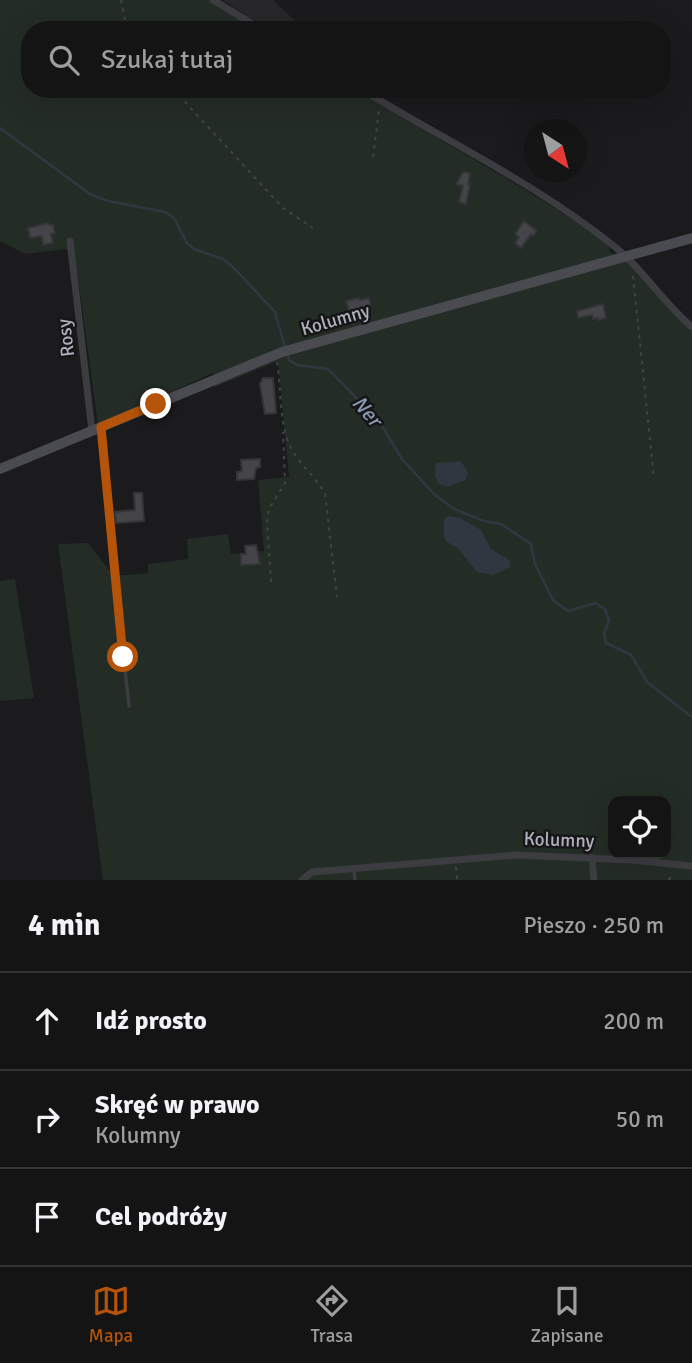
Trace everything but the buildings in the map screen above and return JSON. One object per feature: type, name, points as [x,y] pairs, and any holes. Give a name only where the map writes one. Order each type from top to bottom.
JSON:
[{"type":"street","points":[[212,0],[248,21]]},
{"type":"street","points":[[374,98],[540,194],[612,244],[692,327]]},
{"type":"street","name":"Kolumny","points":[[0,469],[279,353],[628,261],[692,238]]},
{"type":"street","name":"Rosy","points":[[70,241],[111,536]]},
{"type":"street","name":"Kolumny","points":[[302,880],[312,872],[517,855],[692,866]]},
{"type":"street","points":[[592,858],[594,880]]},
{"type":"lane","points":[[111,536],[129,706]]},
{"type":"lane","points":[[354,868],[355,880]]},
{"type":"path","points":[[121,0],[125,21]]},
{"type":"path","points":[[181,98],[284,208],[313,228]]},
{"type":"path","points":[[373,157],[375,128],[382,103]]},
{"type":"path","points":[[628,261],[654,478]]},
{"type":"path","points":[[279,353],[284,431],[299,461],[317,480],[325,494],[337,597]]},
{"type":"path","points":[[271,582],[267,522],[269,509],[285,483],[284,431]]},
{"type":"path","points":[[455,860],[457,880]]},
{"type":"shaded area","points":[[0,0],[209,0],[243,21],[21,21],[21,98],[369,98],[526,190],[592,232],[609,247],[610,252],[631,264],[692,328],[692,880],[103,880],[58,544],[88,543],[114,576],[148,573],[148,564],[188,559],[187,539],[228,534],[231,554],[264,551],[258,480],[289,477],[278,361],[215,387],[213,373],[98,425],[76,263],[66,249],[25,254],[0,241]]},
{"type":"shaded area","points":[[222,0],[273,0],[295,21],[256,21]]},
{"type":"shaded area","points":[[461,461],[468,473],[465,480],[448,487],[439,484],[435,476],[436,463]]},
{"type":"shaded area","points":[[449,516],[460,518],[481,530],[491,549],[510,561],[510,567],[493,575],[477,572],[458,548],[444,537],[444,520]]},
{"type":"shaded area","points":[[15,579],[34,698],[0,701],[0,581]]},
{"type":"waterway","name":"Ner","points":[[0,128],[90,194],[108,201],[165,212],[174,218],[187,243],[194,249],[223,259],[275,312],[285,347]]},
{"type":"waterway","name":"Ner","points":[[287,353],[289,360],[297,365],[328,369],[379,421],[402,459],[434,494],[454,509],[484,521],[501,524],[531,544],[535,564],[553,600],[568,611],[595,603],[605,609],[609,621],[604,634],[606,643],[631,655],[648,683],[692,717]]},
{"type":"route","points":[[123,657],[101,427],[156,404]]}]
